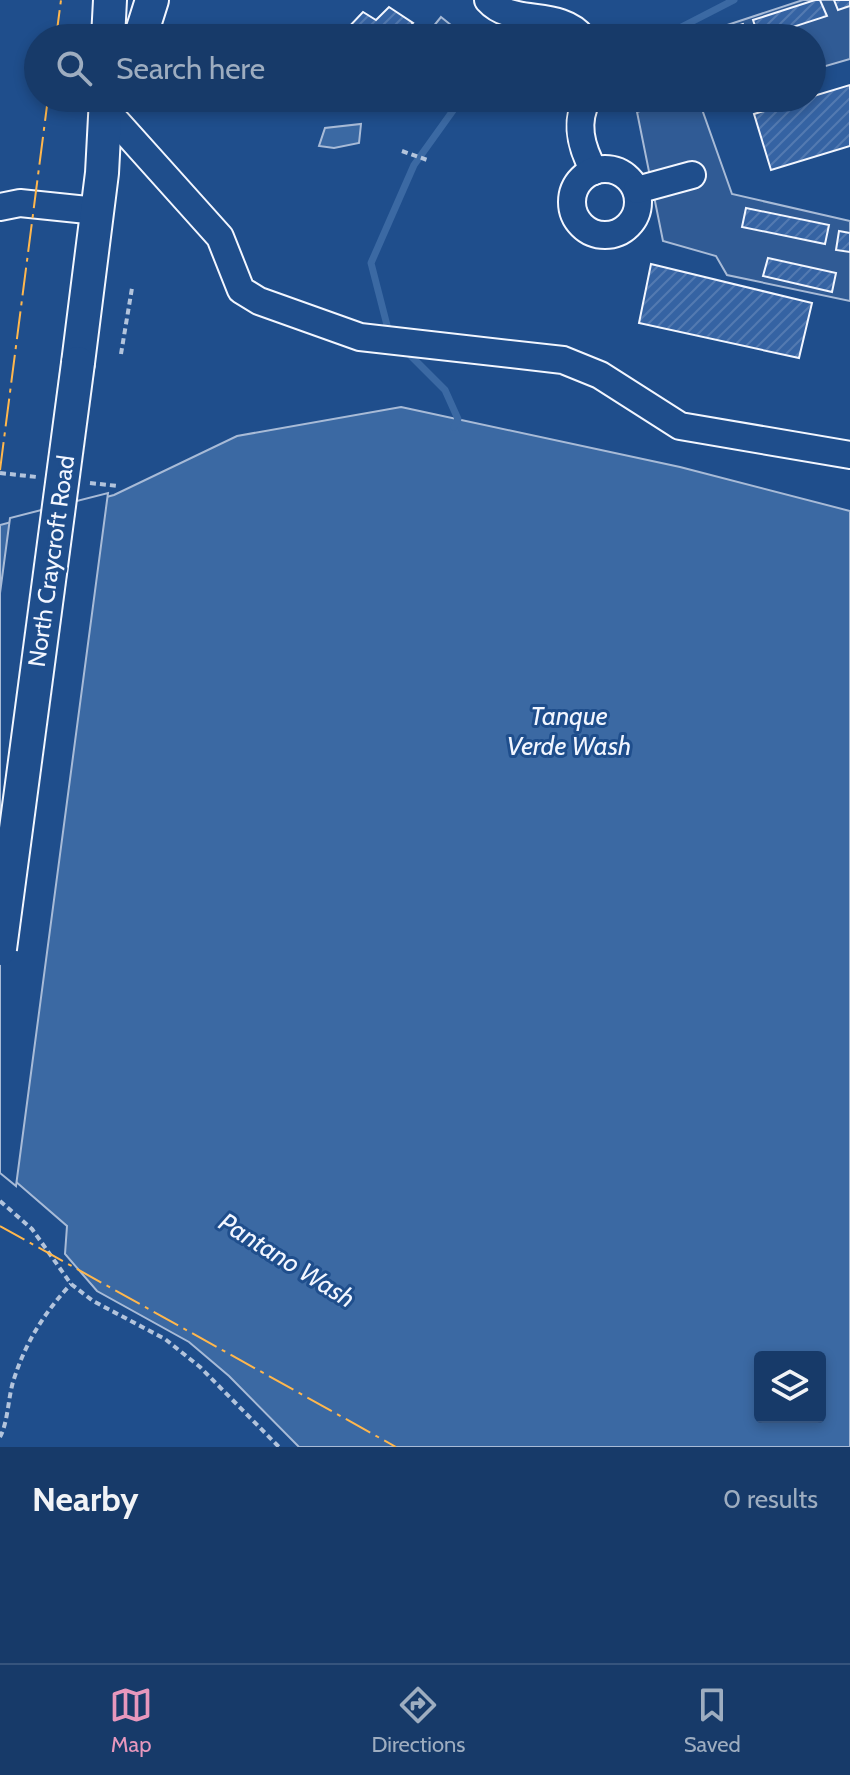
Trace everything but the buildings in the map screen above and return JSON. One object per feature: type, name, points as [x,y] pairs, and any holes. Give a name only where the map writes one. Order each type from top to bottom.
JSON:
[{"type":"main road","points":[[109,24],[110,0]]},
{"type":"main road","points":[[144,24],[152,0]]},
{"type":"main road","name":"North Craycroft Road","points":[[0,949],[102,173],[113,112]]},
{"type":"lane","points":[[488,0],[513,13],[561,24]]},
{"type":"lane","points":[[120,112],[220,237],[241,290],[259,301],[360,337],[563,360],[600,375],[680,426],[850,455]]},
{"type":"lane","points":[[579,112],[583,146],[594,171]]},
{"type":"lane","points":[[614,170],[632,181],[637,190],[638,211],[626,229],[616,234],[593,233],[576,218],[572,207],[577,185],[594,171],[614,170]]},
{"type":"lane","points":[[637,190],[692,175]]},
{"type":"lane","points":[[0,207],[20,203],[97,211]]},
{"type":"path","points":[[402,151],[430,161]]},
{"type":"path","points":[[121,354],[132,288]]},
{"type":"path","points":[[0,1201],[32,1229],[71,1284],[93,1301],[165,1339],[200,1367],[279,1447]]},
{"type":"path","points":[[0,1437],[13,1382],[30,1340],[44,1313],[71,1284]]},
{"type":"shaded area","points":[[803,0],[850,0],[850,59],[826,66],[826,24],[730,24]]},
{"type":"shaded area","points":[[441,17],[450,24],[435,24]]},
{"type":"shaded area","points":[[637,112],[703,112],[732,194],[850,221],[850,301],[727,275],[716,256],[663,241]]},
{"type":"water","points":[[361,124],[359,143],[334,148],[319,146],[325,128]]},
{"type":"water","points":[[401,407],[680,467],[850,511],[850,1447],[299,1447],[229,1376],[189,1342],[97,1291],[65,1254],[67,1226],[0,1168],[0,525],[114,495],[237,436]]},
{"type":"pier","points":[[108,493],[16,1186],[0,1173],[0,593],[10,518]]},
{"type":"waterway","points":[[687,24],[734,0]]},
{"type":"waterway","points":[[389,333],[371,263],[414,165],[452,112]]},
{"type":"waterway","points":[[406,351],[445,390],[458,419],[454,427]]},
{"type":"power","points":[[58,24],[61,0]]},
{"type":"power","points":[[0,470],[46,112]]},
{"type":"power","points":[[0,1226],[396,1447]]},
{"type":"water label","name":"Tanque Verde Wash","points":[[569,731]]},
{"type":"water label","name":"Pantano Wash","points":[[287,1260]]}]
